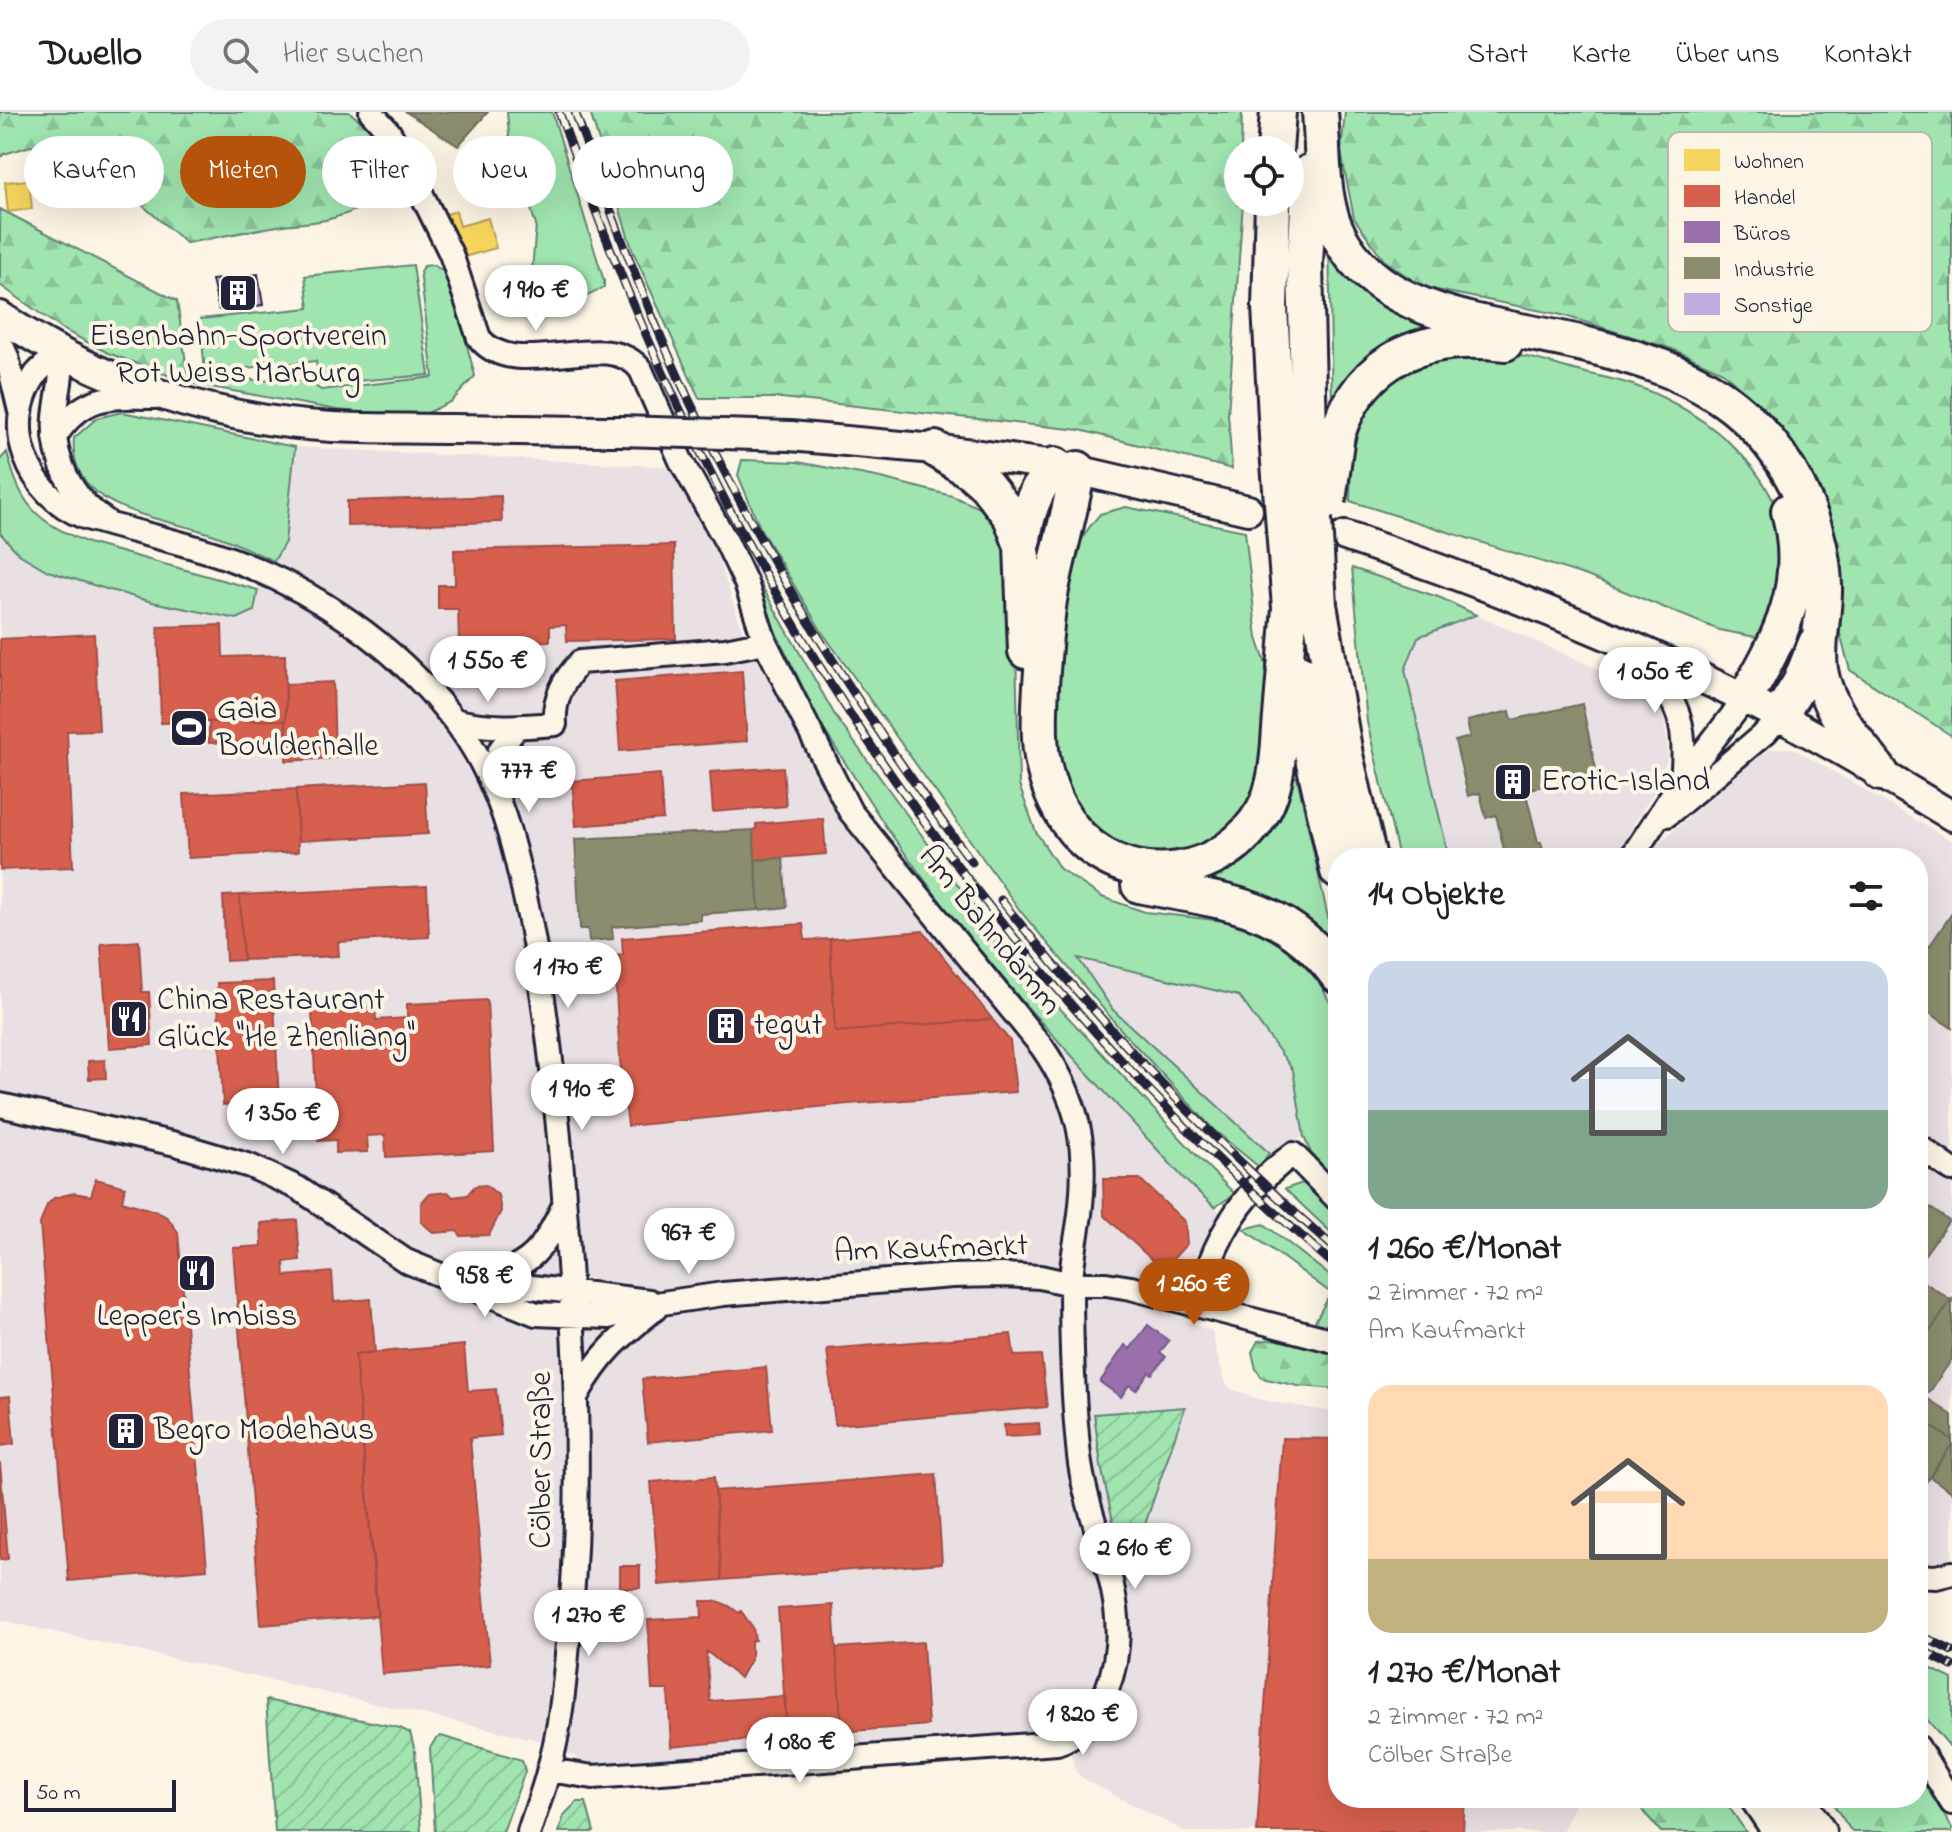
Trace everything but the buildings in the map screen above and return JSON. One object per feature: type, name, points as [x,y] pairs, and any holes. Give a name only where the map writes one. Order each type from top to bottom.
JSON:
[{"type":"highway","points":[[1276,136],[1278,112]]},
{"type":"highway","points":[[1318,112],[1305,264],[1309,598],[1304,717],[1333,848]]},
{"type":"highway","points":[[1318,112],[1327,201],[1332,219],[1350,254],[1376,280],[1404,298],[1449,314],[1581,343],[1666,369],[1713,392],[1753,425],[1786,465],[1808,511],[1821,559],[1824,585],[1819,635],[1820,671],[1827,692],[1835,710],[1881,773]]},
{"type":"highway","points":[[1066,467],[1044,639],[1039,735],[1047,778],[1070,826],[1096,851],[1129,867],[1147,871],[1184,869],[1218,857],[1245,836],[1264,809],[1275,777],[1309,598],[1308,434],[1270,307],[1273,216]]},
{"type":"highway","points":[[1308,434],[1351,401],[1374,373],[1404,353],[1439,342],[1491,341],[1587,358],[1662,381],[1706,404],[1743,435],[1771,472],[1783,492],[1794,536],[1795,582],[1788,615],[1745,699]]},
{"type":"highway","points":[[935,449],[986,485],[1011,517],[1022,546]]},
{"type":"highway","points":[[1066,467],[1044,477],[1030,505],[1022,546],[1029,733],[1040,796],[1055,827],[1078,853],[1115,877],[1237,904],[1278,920],[1312,945],[1328,964]]},
{"type":"highway","points":[[1309,598],[1367,848]]},
{"type":"highway","points":[[1779,717],[1800,683],[1819,635]]},
{"type":"highway","points":[[1765,1808],[1781,1832]]},
{"type":"highway","points":[[1802,1808],[1818,1832]]},
{"type":"main road","points":[[0,316],[61,354],[124,382],[167,397],[252,416],[331,427],[790,436],[935,449],[1066,467],[1248,510]]},
{"type":"main road","points":[[1345,536],[1469,578],[1639,650],[1779,717],[1952,816]]},
{"type":"street","name":"Am Bahndamm","points":[[371,112],[389,132],[402,154],[451,254],[479,338],[488,349],[521,357],[609,354],[636,363],[652,389],[695,489],[746,583],[765,642],[850,811],[1042,1047],[1072,1098],[1078,1123],[1082,1165],[1080,1213],[1071,1284],[1071,1351],[1080,1464],[1117,1614],[1118,1645],[1106,1693],[1085,1726],[1068,1740],[1057,1743],[593,1777],[549,1770]]},
{"type":"street","points":[[0,341],[13,377],[20,412]]},
{"type":"street","name":"Cölber Straße","points":[[61,354],[37,373],[30,384],[18,427],[28,470],[46,494],[70,512],[224,557],[319,599],[372,637],[407,668],[454,720],[476,754],[502,807],[518,859],[538,961],[556,1092],[573,1316],[576,1505],[569,1632],[549,1770],[529,1832]]},
{"type":"street","name":"Cölber Straße","points":[[61,354],[55,437],[62,468],[77,495],[100,517],[127,531]]},
{"type":"street","points":[[55,437],[71,416],[102,398],[167,397]]},
{"type":"street","points":[[454,720],[478,726],[516,728],[555,724],[554,713],[561,690],[580,662],[725,650],[765,642]]},
{"type":"street","points":[[1639,650],[1676,705],[1682,722],[1682,780]]},
{"type":"street","points":[[1637,848],[1682,780],[1745,699]]},
{"type":"street","points":[[1648,831],[1739,756],[1779,717]]},
{"type":"street","points":[[493,787],[500,750],[516,728]]},
{"type":"street","name":"Am Kaufmarkt","points":[[0,1105],[176,1144],[250,1166],[298,1188],[406,1261],[536,1314],[608,1317],[662,1303],[813,1286],[952,1276],[1040,1277],[1071,1284],[1106,1284],[1328,1339]]},
{"type":"street","points":[[1928,1153],[1952,1170]]},
{"type":"street","points":[[1196,1304],[1222,1236],[1243,1200],[1269,1172],[1293,1154],[1328,1190]]},
{"type":"street","points":[[463,1285],[500,1275],[525,1263],[543,1247],[564,1204]]},
{"type":"street","name":"Am Kaufmarkt","points":[[463,1285],[515,1285],[662,1303]]},
{"type":"street","points":[[575,1399],[593,1367],[611,1345],[662,1303]]},
{"type":"street","points":[[1928,1577],[1952,1573]]},
{"type":"street","points":[[1928,1763],[1952,1803]]},
{"type":"shaded area","points":[[295,447],[673,467],[714,545],[744,636],[842,819],[1089,1075],[1186,1181],[1220,1212],[1192,1263],[1179,1278],[1164,1312],[1212,1331],[1219,1362],[1231,1389],[1257,1399],[1328,1411],[1328,1808],[1573,1808],[1562,1832],[1186,1832],[1085,1780],[1075,1771],[1071,1755],[1058,1735],[591,1765],[543,1741],[0,1620],[0,460],[7,452],[24,501],[41,519],[88,543],[258,590],[285,541]]},
{"type":"shaded area","points":[[1476,615],[1639,687],[1663,707],[1668,755],[1658,786],[1633,825],[1655,847],[1754,759],[1771,749],[1793,748],[1952,841],[1952,1559],[1928,1563],[1928,848],[1447,848],[1405,670],[1417,637]]},
{"type":"shaded area","points":[[1077,957],[1238,996],[1293,1070],[1304,1137],[1269,1153],[1113,1010]]},
{"type":"green space","points":[[0,112],[349,112],[375,136],[322,136],[322,208],[357,209],[315,222],[186,243],[146,208],[164,208],[164,136],[24,136],[24,148],[0,158]]},
{"type":"green space","points":[[507,112],[552,112],[572,177],[572,208],[582,208],[604,287],[585,297],[568,301],[530,293],[536,225],[530,208],[556,208],[556,136],[509,136]]},
{"type":"green space","points":[[590,112],[1242,112],[1241,136],[1224,136],[1224,216],[1242,216],[1228,414],[1232,469],[1080,430],[781,398],[699,398],[632,249],[619,208],[733,208],[733,136],[597,136]]},
{"type":"green space","points":[[1345,112],[1952,112],[1952,736],[1850,670],[1840,634],[1836,555],[1791,445],[1756,402],[1723,372],[1672,349],[1562,315],[1422,287],[1384,260],[1354,218],[1341,152]]},
{"type":"green space","points":[[0,209],[177,301],[189,383],[108,353],[62,329],[0,285]]},
{"type":"green space","points":[[1329,239],[1467,327],[1332,412]]},
{"type":"green space","points":[[413,265],[429,375],[319,384],[316,361],[205,372],[200,319],[309,308],[305,276]]},
{"type":"green space","points":[[433,265],[448,274],[475,376],[452,401],[417,418],[337,410],[189,383],[187,371],[211,378],[309,382],[321,390],[433,377],[420,271],[424,266]]},
{"type":"green space","points":[[1466,354],[1522,356],[1633,385],[1690,413],[1717,432],[1740,454],[1760,479],[1775,506],[1784,537],[1784,577],[1761,638],[1719,630],[1587,576],[1350,501],[1351,461],[1359,428],[1377,393],[1421,361]]},
{"type":"green space","points":[[122,412],[295,447],[285,542],[274,561],[217,536],[124,508],[103,497],[86,482],[76,463],[74,438],[97,418]]},
{"type":"green space","points":[[7,452],[25,499],[33,510],[55,527],[88,543],[258,590],[254,611],[237,619],[152,602],[48,571],[19,554],[0,533],[0,460]]},
{"type":"green space","points":[[742,460],[798,462],[952,496],[985,510],[1006,540],[1016,645],[1019,785],[1036,832],[1060,869],[1102,897],[1145,912],[1224,921],[1256,932],[1289,947],[1315,974],[1328,999],[1328,1173],[1311,1153],[1304,1137],[1293,1070],[1239,996],[1078,958],[1113,1010],[1269,1153],[1259,1167],[1214,1130],[1123,1032],[1021,912],[822,632],[761,530],[738,475]]},
{"type":"green space","points":[[1126,507],[1245,531],[1257,638],[1272,682],[1258,804],[1213,846],[1152,863],[1081,825],[1061,776],[1055,738],[1059,645],[1069,580],[1085,534],[1100,514]]},
{"type":"green space","points":[[1352,568],[1441,598],[1476,615],[1418,637],[1405,670],[1447,848],[1397,848],[1367,722]]},
{"type":"green space","points":[[756,582],[760,583],[836,717],[971,903],[1027,973],[1235,1194],[1215,1207],[1186,1181],[1021,1000],[946,909],[888,830],[821,725],[769,618]]},
{"type":"green space","points":[[1297,777],[1328,917],[1328,941],[1325,942],[1197,883],[1229,867],[1270,831],[1289,778]]},
{"type":"green space","points":[[1303,1183],[1328,1207],[1328,1230],[1285,1189]]},
{"type":"green space","points":[[1264,1224],[1328,1274],[1328,1291],[1244,1229]]},
{"type":"green space","points":[[1328,1298],[1328,1328],[1314,1323]]},
{"type":"green space","points":[[1286,1338],[1328,1353],[1328,1388],[1262,1378],[1252,1352],[1258,1341]]},
{"type":"green space","points":[[1185,1407],[1138,1545],[1117,1540],[1101,1466],[1094,1414]]},
{"type":"green space","points":[[1928,1667],[1952,1679],[1952,1749],[1928,1721]]},
{"type":"green space","points":[[266,1700],[400,1728],[410,1733],[415,1751],[421,1832],[275,1832]]},
{"type":"green space","points":[[441,1736],[522,1760],[525,1771],[503,1832],[435,1832],[430,1748]]},
{"type":"green space","points":[[1928,1790],[1952,1828],[1952,1832],[1852,1832],[1836,1808],[1928,1808]]},
{"type":"green space","points":[[577,1802],[586,1802],[594,1832],[559,1832],[564,1815]]},
{"type":"green space","points":[[1641,1808],[1730,1808],[1746,1832],[1661,1832]]},
{"type":"railway","points":[[559,112],[614,258],[676,401],[737,523],[805,642],[880,758],[960,870],[1047,977],[1139,1079],[1236,1177],[1328,1259]]},
{"type":"railway","points":[[575,112],[657,328],[718,459],[818,637],[893,751],[972,862]]},
{"type":"railway","points":[[1001,900],[1079,993],[1161,1083],[1328,1242]]},
{"type":"railway","points":[[1928,1639],[1952,1651]]},
{"type":"railway","points":[[1928,1653],[1952,1666]]},
{"type":"place","name":"Eisenbahn-Sportverein Rot Weiss Marburg","points":[[238,293]]},
{"type":"place","name":"Gaia Boulderhalle","points":[[189,728]]},
{"type":"place","name":"Erotic-Island","points":[[1513,782]]},
{"type":"place","name":"China Restaurant Glück \"He Zhenliang\"","points":[[129,1019]]},
{"type":"place","name":"tegut","points":[[726,1026]]},
{"type":"place","name":"Lepper's Imbiss","points":[[197,1273]]},
{"type":"place","name":"Begro Modehaus","points":[[126,1431]]}]
